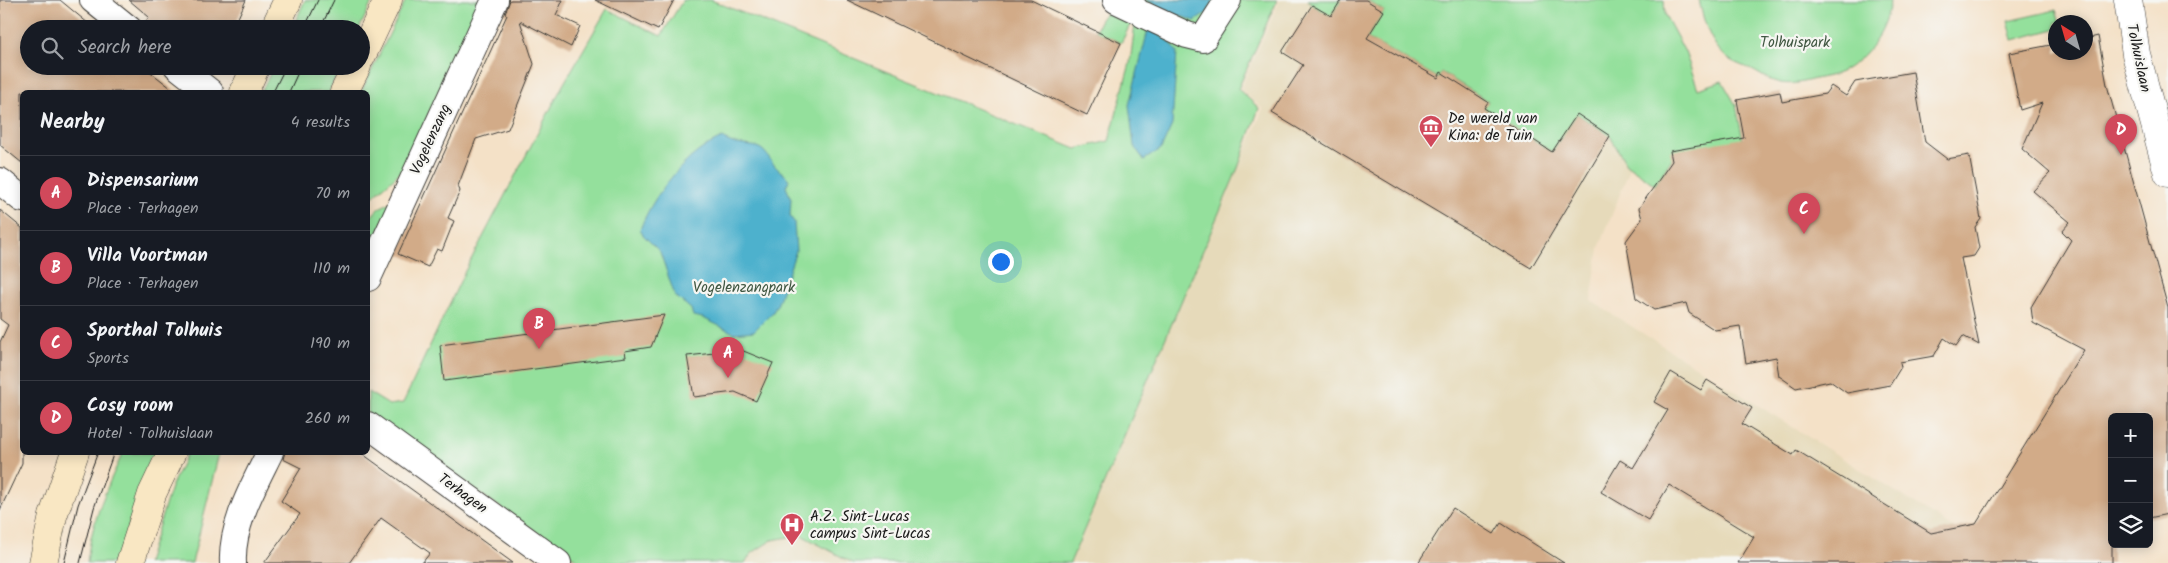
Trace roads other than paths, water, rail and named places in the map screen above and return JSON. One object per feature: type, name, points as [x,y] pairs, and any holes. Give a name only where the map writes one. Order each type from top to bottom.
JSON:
[{"type":"main road","points":[[278,20],[288,0]]},
{"type":"main road","points":[[370,38],[388,0]]},
{"type":"main road","points":[[245,90],[252,75]]},
{"type":"main road","points":[[345,90],[352,75]]},
{"type":"main road","points":[[44,563],[53,516],[74,455]]},
{"type":"main road","points":[[130,563],[152,494],[171,455]]},
{"type":"street","points":[[93,0],[119,20]]},
{"type":"street","name":"Vogelenzang","points":[[370,274],[495,0]]},
{"type":"street","points":[[1132,8],[1187,35],[1203,40],[1228,0]]},
{"type":"street","name":"Tolhuislaan","points":[[2128,0],[2136,54],[2168,173]]},
{"type":"street","points":[[188,75],[207,90]]},
{"type":"street","points":[[0,181],[20,197]]},
{"type":"street","name":"Terhagen","points":[[370,426],[558,563]]},
{"type":"street","points":[[233,563],[232,548],[242,517],[269,455]]},
{"type":"water","points":[[1146,0],[1214,0],[1207,13],[1195,21],[1169,12],[1159,35],[1170,42],[1177,52],[1172,125],[1161,149],[1144,160],[1134,146],[1129,105],[1148,30],[1158,34],[1168,11]]},
{"type":"water","points":[[723,138],[735,144],[760,148],[789,180],[786,187],[791,198],[790,216],[794,222],[796,251],[778,303],[773,312],[754,331],[734,333],[703,318],[693,316],[691,309],[675,296],[660,252],[640,230],[653,203],[673,176],[697,152]]},
{"type":"tram line","points":[[308,20],[318,0]]},
{"type":"tram line","points":[[324,20],[334,0]]},
{"type":"tram line","points":[[274,90],[282,75]]},
{"type":"tram line","points":[[290,90],[297,75]]},
{"type":"tram line","points":[[64,563],[78,505],[97,455]]},
{"type":"tram line","points":[[80,563],[94,508],[113,455]]},
{"type":"place","name":"De wereld van Kina: de Tuin","points":[[1431,148]]},
{"type":"place","name":"Cosy room","points":[[2121,155]]},
{"type":"place","name":"Sporthal Tolhuis","points":[[1804,234]]},
{"type":"place","name":"Villa Voortman","points":[[539,349]]},
{"type":"place","name":"Dispensarium","points":[[728,378]]},
{"type":"place","name":"A.Z. Sint-Lucas campus Sint-Lucas","points":[[792,546]]},
{"type":"park label","name":"Tolhuispark","points":[[1795,42]]},
{"type":"park label","name":"Vogelenzangpark","points":[[744,287]]}]
